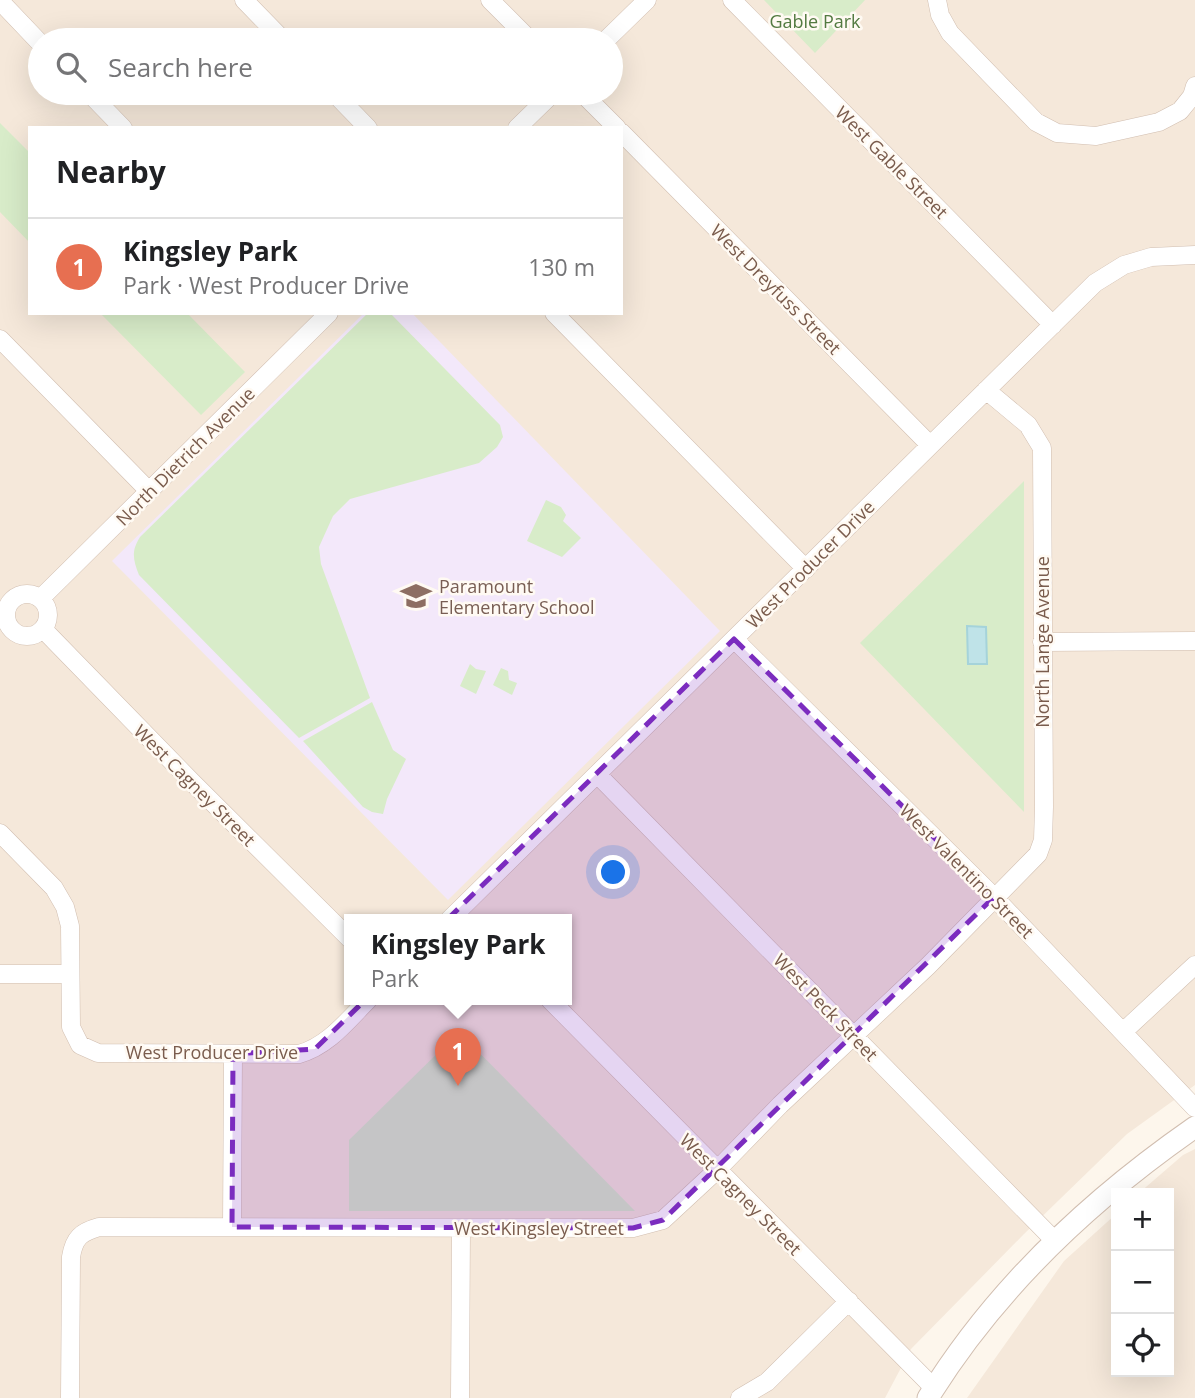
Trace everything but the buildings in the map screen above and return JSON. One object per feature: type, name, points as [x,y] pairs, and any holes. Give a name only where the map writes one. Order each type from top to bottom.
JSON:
[{"type":"street","points":[[244,0],[271,28]]},
{"type":"street","points":[[491,0],[518,28]]},
{"type":"street","points":[[618,28],[647,0]]},
{"type":"street","name":"West Gable Street","points":[[732,0],[1053,325]]},
{"type":"street","points":[[937,0],[940,15],[950,33],[1036,122],[1057,133],[1096,136],[1159,122],[1180,111],[1193,91]]},
{"type":"street","points":[[0,1],[28,30]]},
{"type":"street","points":[[101,105],[121,126]]},
{"type":"street","points":[[346,105],[366,126]]},
{"type":"street","points":[[519,126],[541,105]]},
{"type":"street","points":[[594,105],[615,126]]},
{"type":"street","name":"West Dreyfuss Street","points":[[623,134],[930,445]]},
{"type":"street","name":"West Producer Drive","points":[[462,914],[597,774],[1095,283],[1124,265],[1151,257],[1195,255]]},
{"type":"street","points":[[304,315],[316,327]]},
{"type":"street","name":"North Dietrich Avenue","points":[[41,598],[328,315]]},
{"type":"street","points":[[556,315],[806,569]]},
{"type":"street","points":[[0,338],[149,491]]},
{"type":"street","name":"North Lange Avenue","points":[[986,390],[1028,425],[1041,448],[1043,840],[1038,854],[994,897]]},
{"type":"street","points":[[26,593],[41,598],[49,614],[43,629],[28,636],[6,633],[6,594],[26,593]]},
{"type":"street","name":"West Cagney Street","points":[[43,629],[344,934]]},
{"type":"street","name":"West Valentino Street","points":[[734,639],[994,897],[1195,1108]]},
{"type":"street","points":[[1042,642],[1195,640]]},
{"type":"street","name":"West Peck Street","points":[[597,774],[1054,1240]]},
{"type":"street","points":[[0,834],[54,888],[65,907],[70,926],[70,974],[0,974]]},
{"type":"street","name":"West Kingsley Street","points":[[70,1398],[71,1257],[73,1245],[79,1236],[99,1227],[633,1228],[663,1220],[928,966],[994,897]]},
{"type":"street","points":[[1124,1031],[1195,965]]},
{"type":"street","name":"West Producer Drive","points":[[70,974],[71,1027],[80,1045],[98,1053],[299,1054],[315,1049],[363,1005]]},
{"type":"street","name":"West Cagney Street","points":[[555,1005],[849,1301],[931,1393]]},
{"type":"street","points":[[232,1227],[233,1054]]},
{"type":"street","points":[[931,1393],[969,1339],[1054,1240],[1143,1163],[1195,1127]]},
{"type":"street","points":[[460,1398],[461,1228]]},
{"type":"street","points":[[740,1398],[768,1382],[849,1301]]},
{"type":"highlighted area","points":[[734,639],[994,897],[663,1220],[633,1228],[232,1227],[233,1054],[315,1049]]},
{"type":"shaded area","points":[[0,0],[1195,0],[1195,1085],[1127,1134],[1024,1234],[911,1349],[885,1398],[0,1398]]},
{"type":"shaded area","name":"Paramount Elementary School","points":[[362,315],[414,315],[720,631],[448,900],[112,561]]},
{"type":"shaded area","points":[[1195,1149],[1195,1398],[967,1398],[1064,1261],[1111,1219],[1111,1377],[1174,1377],[1174,1188],[1145,1188],[1183,1155]]},
{"type":"green space","name":"Gable Park","points":[[764,0],[865,0],[815,53]]},
{"type":"green space","points":[[0,123],[28,151],[28,241],[0,212]]},
{"type":"green space","points":[[102,315],[189,315],[245,372],[201,415]]},
{"type":"green space","points":[[366,315],[392,315],[500,425],[503,437],[497,447],[479,463],[350,499],[333,516],[319,547],[321,564],[370,698],[299,738],[139,575],[134,551],[140,537]]},
{"type":"green space","points":[[1024,481],[1024,812],[860,643]]},
{"type":"green space","points":[[546,500],[561,507],[566,515],[563,521],[581,538],[562,557],[527,541]]},
{"type":"green space","points":[[470,664],[476,669],[486,671],[476,694],[460,686]]},
{"type":"green space","points":[[501,668],[508,671],[509,680],[517,683],[512,695],[493,685]]},
{"type":"green space","points":[[372,702],[393,750],[406,759],[383,814],[363,807],[303,741]]},
{"type":"green space","points":[[459,1032],[635,1211],[349,1211],[349,1140]]},
{"type":"water","points":[[967,626],[986,627],[987,664],[968,664]]},
{"type":"place","name":"Paramount Elementary School","points":[[416,596]]},
{"type":"place","name":"Kingsley Park","points":[[458,1086]]}]
